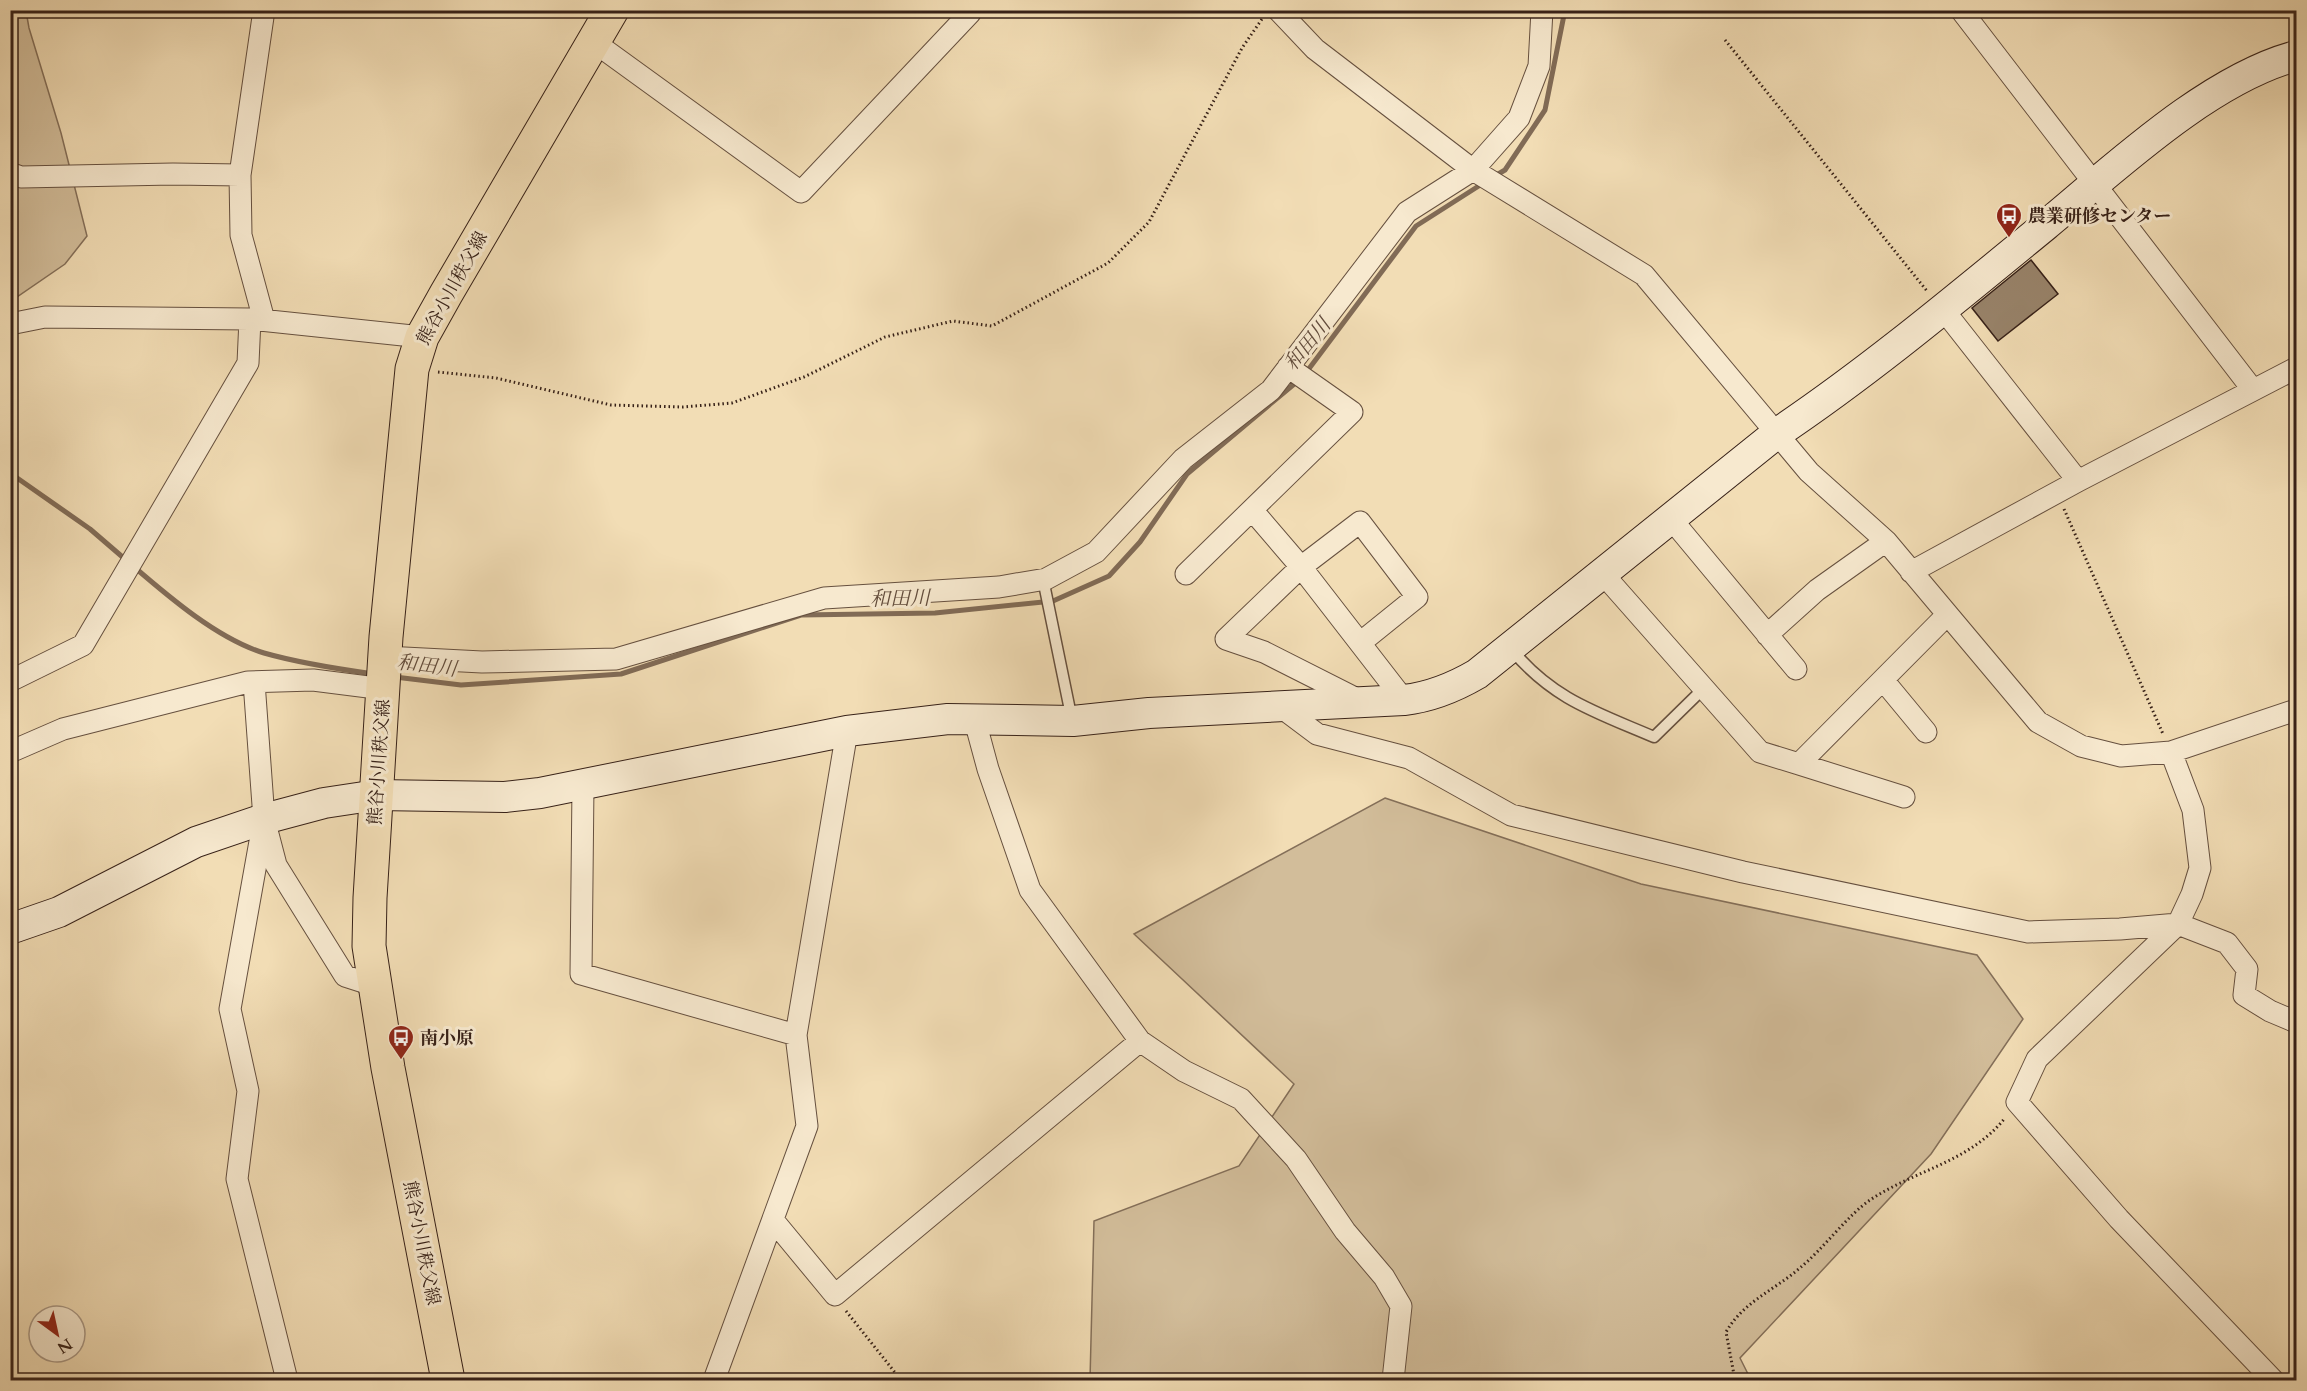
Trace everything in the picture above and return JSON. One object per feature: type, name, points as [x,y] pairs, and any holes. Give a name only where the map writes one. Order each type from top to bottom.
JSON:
[{"type":"main road","name":"熊谷小川秩父線","points":[[448,1380],[374,985],[369,946],[385,657],[412,369],[422,337],[612,10]]},
{"type":"street","points":[[10,681],[82,645],[248,363],[257,319],[241,235],[240,175],[264,10]]},
{"type":"street","points":[[594,42],[801,192],[970,13],[967,10]]},
{"type":"street","points":[[1278,10],[1315,49],[1473,170],[1644,275],[1809,472],[1886,542],[2038,722],[2081,746],[2121,756],[2171,752],[2296,710]]},
{"type":"street","points":[[385,657],[482,662],[616,659],[824,597],[999,587],[1042,579],[1096,552],[1183,459],[1271,390],[1407,212],[1473,170],[1519,118],[1539,66],[1542,10]]},
{"type":"street","points":[[1961,10],[2253,390]]},
{"type":"street","points":[[10,929],[59,912],[196,842],[264,819],[324,803],[377,795],[505,797],[583,785],[847,731],[948,719],[1072,721],[1149,713],[1404,700],[1422,698],[1453,688],[1477,674],[1672,520],[1776,434],[1811,410],[1942,308],[2190,110],[2247,75],[2296,56]]},
{"type":"street","points":[[10,173],[21,177],[240,175]]},
{"type":"street","points":[[1942,308],[2078,481]]},
{"type":"street","points":[[10,324],[45,316],[257,319],[422,337]]},
{"type":"street","points":[[1186,574],[1352,412],[1288,367]]},
{"type":"street","points":[[1911,572],[2078,481],[2253,390],[2296,371]]},
{"type":"street","points":[[1253,511],[1301,567],[1404,700]]},
{"type":"street","points":[[1672,520],[1796,669]]},
{"type":"street","points":[[1360,643],[1417,597],[1360,522],[1301,567],[1226,639],[1264,652],[1362,701]]},
{"type":"street","points":[[1767,635],[1817,590],[1886,542]]},
{"type":"street","points":[[1603,574],[1760,752],[1904,797]]},
{"type":"street","points":[[1799,764],[1947,615]]},
{"type":"street","points":[[10,752],[63,729],[254,682],[313,680],[384,690]]},
{"type":"street","points":[[1883,680],[1926,732]]},
{"type":"street","points":[[254,682],[264,819],[276,865],[345,976],[374,985]]},
{"type":"street","points":[[1281,707],[1317,734],[1409,758],[1511,815],[1743,872],[2028,932],[2120,929],[2178,924],[2227,943],[2247,969],[2244,995],[2270,1011],[2296,1022]]},
{"type":"street","points":[[975,721],[988,769],[1030,890],[1140,1041],[1184,1071],[1241,1099],[1308,1176],[1345,1231],[1384,1277],[1401,1306],[1393,1380]]},
{"type":"street","points":[[714,1380],[807,1126],[795,1035],[847,731]]},
{"type":"street","points":[[2171,752],[2193,810],[2200,868],[2178,924],[2037,1059],[2017,1102],[2119,1219],[2273,1380]]},
{"type":"street","points":[[583,785],[581,974],[795,1035]]},
{"type":"street","points":[[264,819],[230,1009],[248,1091],[237,1179],[287,1380]]},
{"type":"street","points":[[773,1220],[835,1295],[1140,1041]]},
{"type":"lane","points":[[1042,579],[1072,721]]},
{"type":"lane","points":[[1510,648],[1532,674],[1569,701],[1654,737],[1704,688]]},
{"type":"path","points":[[412,369],[496,378],[611,405],[683,407],[732,403],[804,377],[885,337],[953,321],[992,326],[1108,263],[1149,222],[1242,48],[1268,10]]},
{"type":"path","points":[[1725,40],[1942,308]]},
{"type":"path","points":[[2056,493],[2171,752]]},
{"type":"path","points":[[1735,1380],[1726,1332],[1737,1314],[1801,1268],[1869,1201],[1970,1150],[1984,1140],[2017,1102]]},
{"type":"path","points":[[835,1295],[901,1380]]},
{"type":"shaded area","points":[[11,11],[26,11],[29,28],[61,133],[87,236],[65,264],[11,301]]},
{"type":"shaded area","points":[[1385,798],[1641,884],[1977,955],[2023,1019],[1931,1154],[1740,1358],[1751,1380],[1090,1380],[1094,1221],[1239,1166],[1294,1084],[1134,934]]},
{"type":"building","points":[[2031,260],[2058,294],[1998,341],[1972,308]]},
{"type":"waterway","name":"和田川","points":[[1493,177],[1505,170],[1545,110],[1565,10]]},
{"type":"waterway","name":"和田川","points":[[1305,374],[1416,226],[1485,182]]},
{"type":"waterway","name":"和田川","points":[[395,677],[461,685],[621,674],[801,615],[935,613],[1053,601],[1109,576],[1140,542],[1187,474],[1299,380]]},
{"type":"waterway","name":"和田川","points":[[10,473],[90,529],[126,560]]},
{"type":"waterway","name":"和田川","points":[[133,566],[195,616],[247,647],[291,660],[374,674]]},
{"type":"place","name":"農業研修センター","points":[[2009,239]]},
{"type":"place","name":"南小原","points":[[401,1061]]}]
